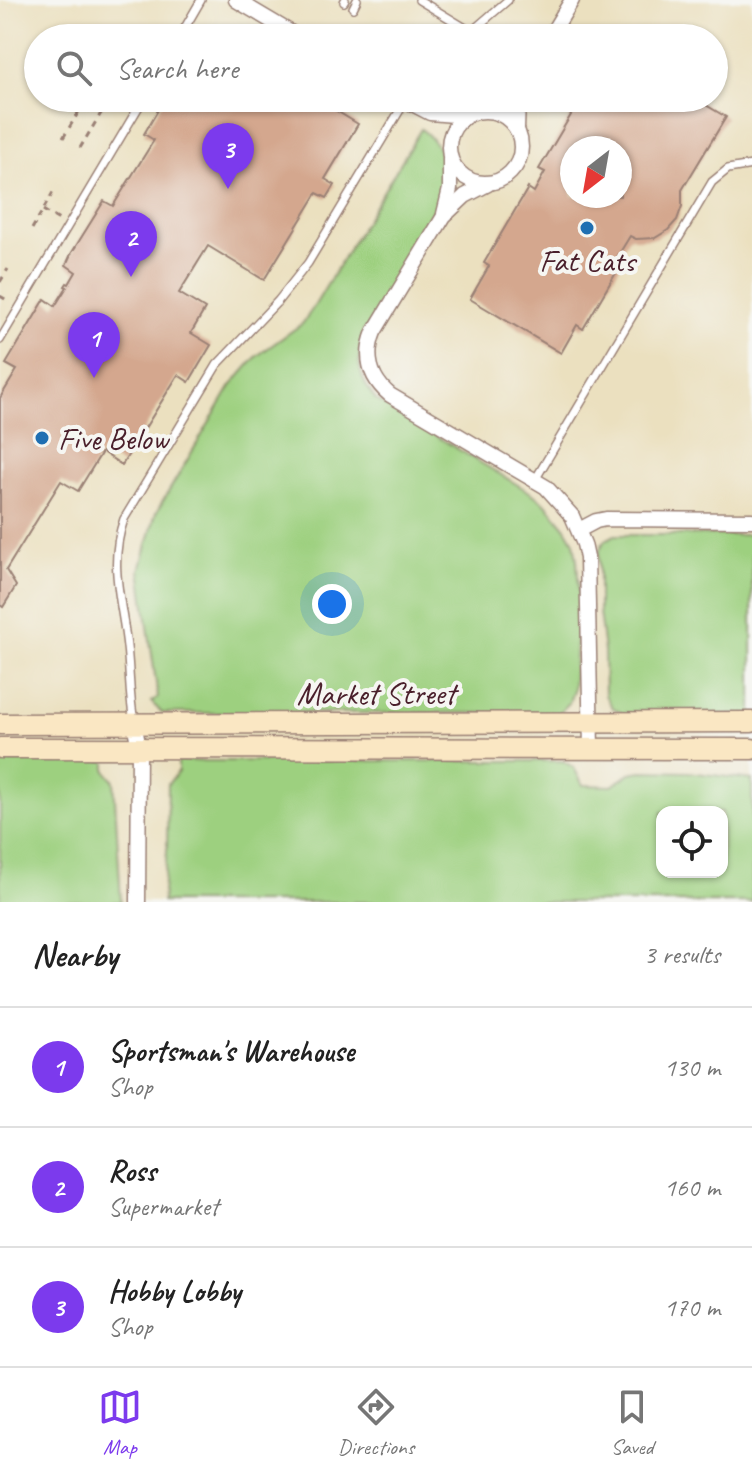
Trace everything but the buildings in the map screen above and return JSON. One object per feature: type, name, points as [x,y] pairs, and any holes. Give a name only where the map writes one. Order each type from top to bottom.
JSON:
[{"type":"main road","name":"Market Street","points":[[0,724],[752,722]]},
{"type":"main road","name":"Market Street","points":[[0,748],[752,749]]},
{"type":"street","points":[[236,0],[276,24]]},
{"type":"street","points":[[557,24],[572,0]]},
{"type":"street","points":[[420,112],[438,128],[449,154],[465,178],[488,184]]},
{"type":"street","points":[[434,112],[443,116],[483,112]]},
{"type":"street","points":[[444,216],[450,189],[452,131],[475,112]]},
{"type":"street","points":[[493,112],[500,114],[517,130]]},
{"type":"street","points":[[518,112],[521,148],[517,165],[505,178],[465,196],[444,216],[374,332],[369,351],[376,380],[390,395],[535,480],[565,506],[579,530],[587,558],[591,748]]},
{"type":"street","points":[[579,530],[606,519],[752,520]]},
{"type":"street","points":[[134,723],[139,748],[138,902]]},
{"type":"lane","points":[[187,24],[201,0]]},
{"type":"lane","points":[[419,0],[459,24]]},
{"type":"lane","points":[[481,24],[508,0]]},
{"type":"lane","points":[[0,340],[136,112]]},
{"type":"lane","points":[[134,723],[115,566],[124,519],[217,365],[278,301],[308,263],[401,112]]},
{"type":"lane","points":[[535,480],[712,182],[728,169],[752,165]]},
{"type":"path","points":[[63,138],[79,112]]},
{"type":"path","points":[[80,148],[102,112]]},
{"type":"path","points":[[32,229],[55,189]]},
{"type":"path","points":[[43,210],[59,220]]},
{"type":"path","points":[[0,282],[8,269]]},
{"type":"path","points":[[0,296],[10,302]]},
{"type":"green space","points":[[421,129],[435,144],[442,160],[443,178],[439,197],[423,234],[363,337],[360,370],[376,400],[533,494],[566,528],[574,542],[579,594],[573,690],[569,703],[559,713],[162,713],[151,702],[158,697],[140,570],[156,513],[231,386],[257,356],[303,323]]},
{"type":"green space","points":[[615,535],[752,535],[752,715],[625,715],[612,707],[605,695],[599,612],[599,552],[604,541]]},
{"type":"green space","points":[[0,761],[106,761],[106,771],[114,781],[121,902],[0,902]]},
{"type":"green space","points":[[178,761],[563,761],[574,768],[583,785],[612,786],[630,773],[642,771],[689,772],[752,780],[752,902],[162,902],[167,852],[168,784],[178,772]]},
{"type":"place","name":"Hobby Lobby","points":[[228,189]]},
{"type":"place","name":"Fat Cats","points":[[587,228]]},
{"type":"place","name":"Ross","points":[[131,277]]},
{"type":"place","name":"Sportsman's Warehouse","points":[[94,378]]},
{"type":"place","name":"Five Below","points":[[42,438]]}]
